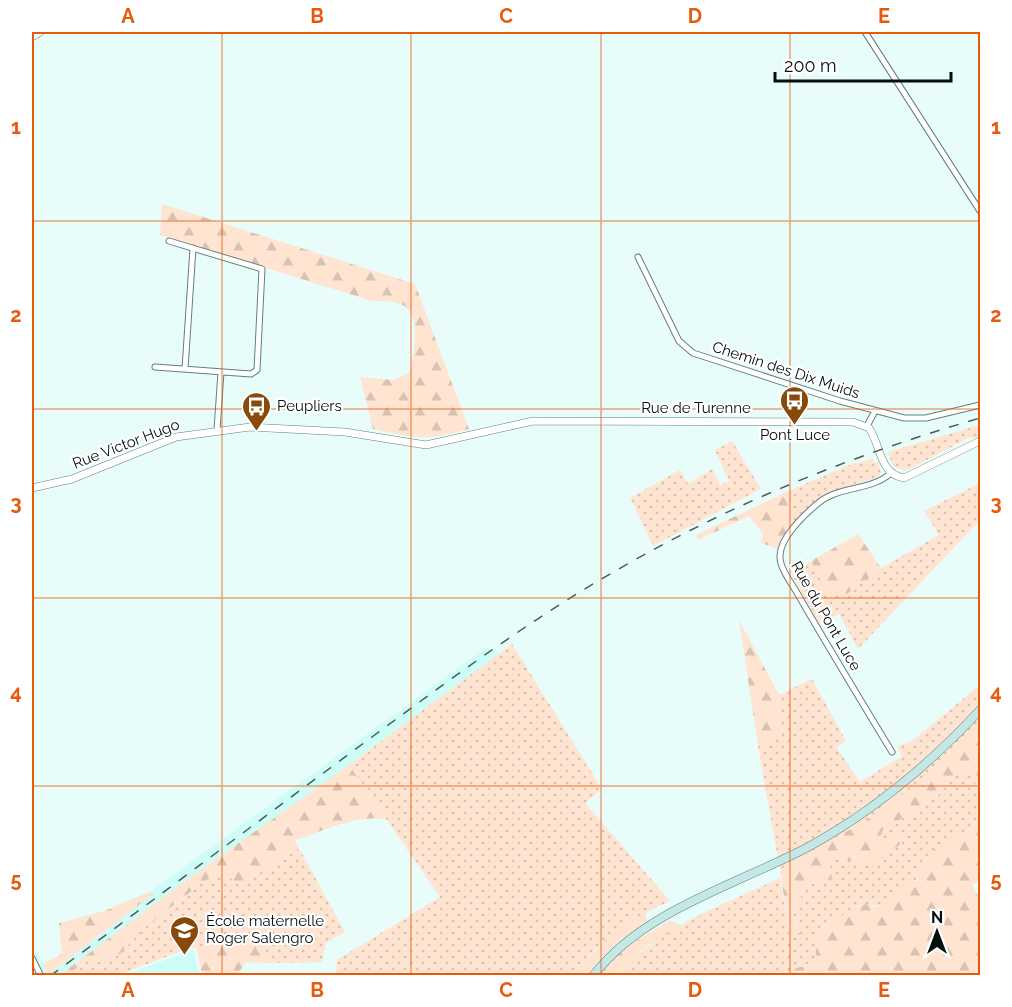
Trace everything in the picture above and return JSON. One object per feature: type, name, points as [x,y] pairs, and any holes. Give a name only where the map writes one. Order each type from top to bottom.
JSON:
[{"type":"main road","points":[[593,975],[615,950],[649,926],[803,849],[866,811],[928,762],[981,710]]},
{"type":"street","points":[[32,37],[40,32]]},
{"type":"street","points":[[865,32],[981,211]]},
{"type":"street","points":[[155,367],[251,374],[257,370],[263,271],[169,241]]},
{"type":"street","points":[[185,369],[193,248]]},
{"type":"street","name":"Chemin des Dix Muids","points":[[638,257],[679,340],[690,352],[875,411],[917,419],[981,405]]},
{"type":"street","points":[[217,430],[221,372]]},
{"type":"street","points":[[875,411],[867,426],[891,473],[899,477],[911,476],[981,441]]},
{"type":"street","name":"Rue de Turenne","points":[[374,436],[435,445],[517,424],[545,421],[849,421],[867,426]]},
{"type":"street","name":"Rue Victor Hugo","points":[[32,488],[72,479],[171,438],[217,430],[272,426],[374,436]]},
{"type":"street","name":"Rue du Pont Luce","points":[[891,473],[877,482],[835,492],[821,500],[793,530],[780,556],[793,584],[892,752]]},
{"type":"street","points":[[32,958],[40,973]]},
{"type":"shaded area","points":[[486,648],[502,653],[71,975],[33,976],[41,969],[34,955],[38,953],[46,967]]},
{"type":"shaded area","name":"École maternelle Roger Salengro","points":[[194,950],[199,975],[123,975],[157,963]]},
{"type":"green space","points":[[162,204],[415,284],[469,429],[421,437],[373,429],[360,377],[393,380],[409,373],[414,354],[415,324],[413,316],[404,306],[398,303],[372,301],[160,235]]},
{"type":"green space","points":[[980,425],[980,438],[968,438],[906,471],[893,466],[888,452]]},
{"type":"green space","points":[[732,441],[761,489],[653,546],[630,498],[680,470],[688,484],[712,469],[720,485],[729,481],[715,450]]},
{"type":"green space","points":[[873,459],[875,463],[878,462],[881,473],[877,478],[829,494],[810,508],[793,528],[789,524],[792,506],[786,492],[849,465]]},
{"type":"green space","points":[[978,484],[980,520],[858,649],[839,614],[819,623],[791,573],[811,561],[826,590],[847,594],[881,568],[939,535],[924,511]]},
{"type":"green space","points":[[786,492],[792,506],[789,524],[793,528],[779,549],[761,543],[763,534],[749,516],[698,540],[696,535]]},
{"type":"green space","points":[[858,534],[881,568],[847,594],[826,591],[811,561]]},
{"type":"green space","points":[[739,620],[779,695],[778,733],[758,746]]},
{"type":"green space","points":[[512,644],[602,789],[585,803],[670,901],[616,932],[571,975],[336,976],[337,960],[440,897],[349,765]]},
{"type":"green space","points":[[812,679],[846,741],[836,747],[860,782],[902,756],[897,746],[912,741],[980,685],[980,720],[926,776],[884,810],[780,870],[758,746],[778,733],[779,695]]},
{"type":"green space","points":[[980,720],[980,794],[970,770],[942,780],[940,794],[883,830],[879,839],[902,834],[902,843],[885,856],[866,864],[838,856],[830,865],[832,879],[807,885],[793,912],[800,934],[790,938],[780,870],[884,810],[926,776]]},
{"type":"green space","points":[[349,765],[387,820],[376,818],[353,821],[295,840],[299,848],[240,885],[219,870],[145,927],[120,954],[103,963],[88,960],[67,975],[60,975],[185,881]]},
{"type":"green space","points":[[970,770],[980,800],[972,830],[951,838],[901,895],[875,906],[859,905],[844,917],[818,929],[815,963],[793,969],[794,975],[618,976],[633,959],[671,930],[780,878],[790,937],[800,933],[793,912],[807,885],[832,879],[830,865],[838,855],[865,864],[885,856],[902,843],[878,839],[883,830],[940,794],[942,780]]},
{"type":"green space","points":[[980,809],[980,880],[972,885],[980,899],[980,975],[794,975],[793,969],[815,963],[818,930],[857,907],[869,904],[874,908],[898,895],[902,882],[917,881],[923,859],[952,836],[972,830]]},
{"type":"green space","points":[[299,848],[345,932],[326,943],[322,962],[268,963],[261,939],[190,948],[118,975],[67,976],[88,960],[120,954],[145,927],[219,870],[240,885]]},
{"type":"green space","points":[[149,892],[153,894],[49,974],[42,964],[62,954],[59,923],[104,911]]},
{"type":"green space","points":[[645,913],[647,921],[608,952],[589,975],[571,975],[613,932]]},
{"type":"green space","points":[[670,920],[681,926],[646,946],[618,975],[598,976],[624,948]]},
{"type":"green space","points":[[262,939],[268,963],[246,962],[237,975],[202,975],[196,947]]},
{"type":"railway","points":[[50,976],[462,671],[585,589],[661,546],[749,502],[885,448],[980,418]]},
{"type":"place","name":"Pont Luce","points":[[795,426]]},
{"type":"place","name":"Peupliers","points":[[256,432]]},
{"type":"place","name":"École maternelle Roger Salengro","points":[[185,956]]}]
